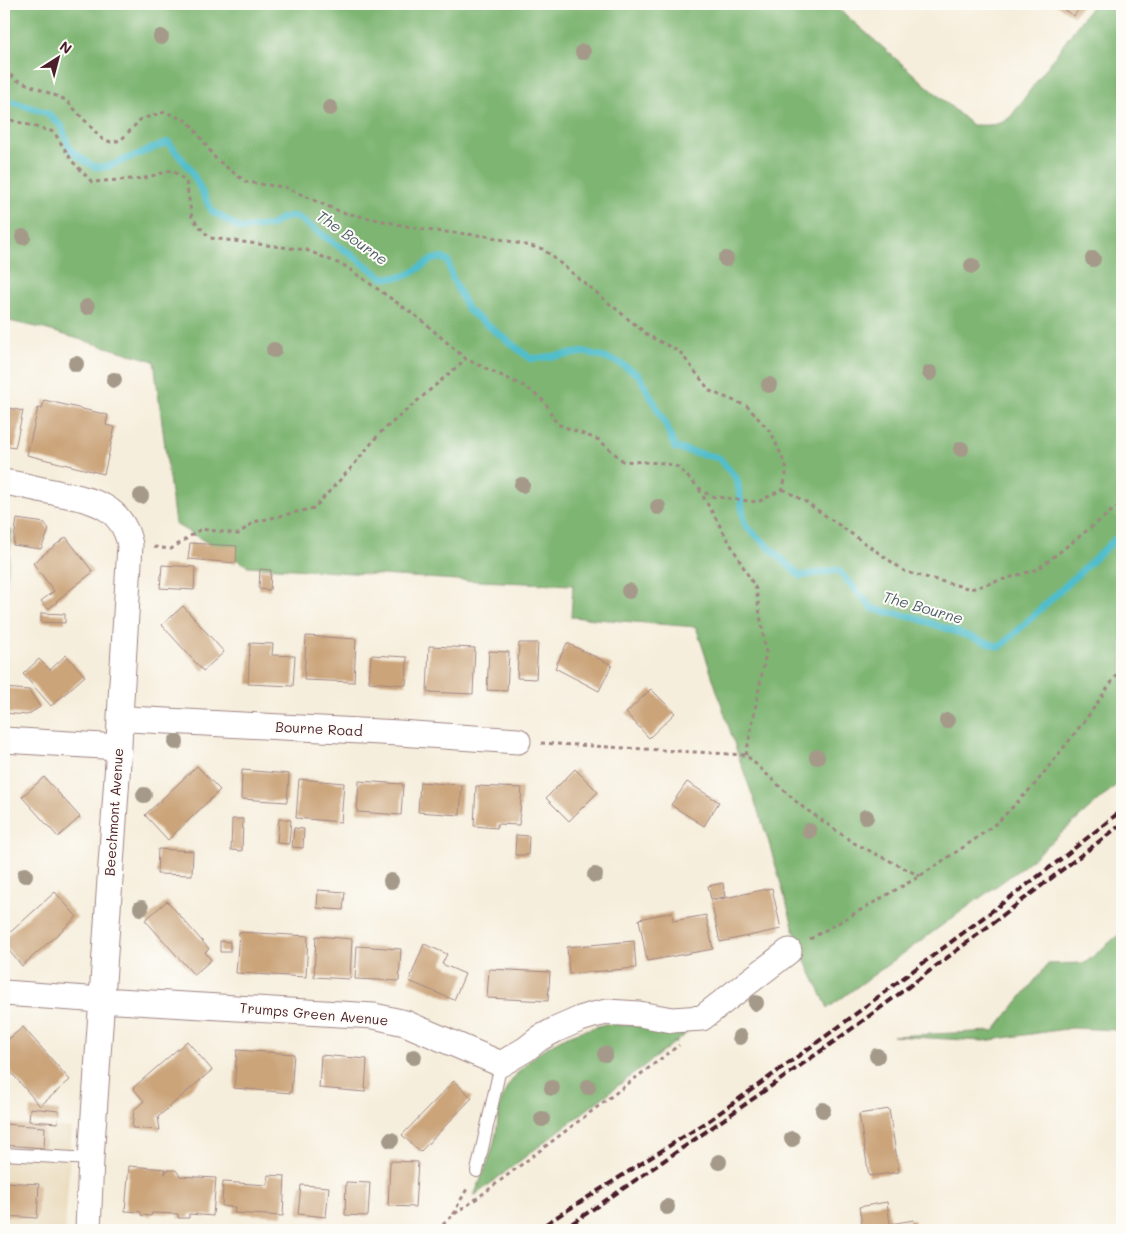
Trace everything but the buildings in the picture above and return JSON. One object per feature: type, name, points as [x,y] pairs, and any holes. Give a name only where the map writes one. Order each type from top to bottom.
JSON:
[{"type":"street","name":"Beechmont Avenue","points":[[4,482],[97,502],[110,510],[119,519],[125,528],[130,545],[119,747],[90,1159],[88,1230]]},
{"type":"street","name":"Bourne Road","points":[[120,717],[518,741]]},
{"type":"street","points":[[4,740],[119,747]]},
{"type":"street","points":[[501,1064],[555,1030],[593,1015],[607,1012],[672,1020],[702,1018],[789,951]]},
{"type":"street","name":"Trumps Green Avenue","points":[[4,993],[374,1016],[405,1023],[501,1064]]},
{"type":"lane","points":[[477,1171],[501,1064]]},
{"type":"lane","points":[[4,1154],[90,1159]]},
{"type":"path","points":[[4,70],[16,80],[66,100],[102,139],[111,142],[121,140],[140,119],[165,112],[189,122],[216,159],[246,182],[284,187],[341,212],[425,230],[487,236],[543,249],[649,336],[680,352],[710,391],[746,406],[772,434],[787,469],[782,489],[758,502],[710,496],[678,467],[664,463],[624,461],[598,440],[557,424],[545,402],[526,387],[466,359],[420,319],[345,266],[306,250],[210,238],[192,218],[186,181],[172,170],[145,178],[92,182],[72,161],[54,132],[4,118]]},
{"type":"path","points":[[130,545],[171,549],[200,530],[238,534],[254,522],[314,508],[380,433],[466,359]]},
{"type":"path","points":[[698,487],[756,590],[766,653],[746,755]]},
{"type":"path","points":[[782,489],[806,502],[906,572],[971,589],[1038,569],[1122,503]]},
{"type":"path","points":[[789,951],[920,876],[999,821],[1030,790],[1089,715],[1122,667]]},
{"type":"path","points":[[518,741],[746,755],[800,804],[854,843],[920,876]]},
{"type":"path","points":[[437,1230],[453,1215],[683,1042]]},
{"type":"path","points":[[453,1215],[477,1171]]},
{"type":"shaded area","points":[[4,1123],[72,1128],[65,1230],[4,1230]]},
{"type":"green space","points":[[4,4],[833,4],[972,125],[983,125],[1003,122],[1012,115],[1093,4],[1122,4],[1122,780],[1024,866],[828,1008],[800,950],[767,836],[696,627],[571,617],[573,585],[456,580],[248,566],[175,524],[154,361],[41,328],[4,320]]},
{"type":"green space","points":[[4,529],[12,530],[4,605]]},
{"type":"green space","points":[[1122,932],[1122,1036],[1120,1036],[1117,1030],[1072,1028],[984,1041],[893,1036],[994,1031],[1048,964],[1085,963]]},
{"type":"green space","points":[[605,1024],[642,1026],[675,1033],[687,1033],[474,1196],[493,1145],[502,1099],[515,1076],[531,1059],[559,1040]]},
{"type":"waterway","name":"The Bourne","points":[[4,97],[7,100],[47,113],[62,127],[69,148],[95,167],[107,167],[168,142],[190,169],[212,211],[241,229],[272,225],[280,219],[291,216],[299,218],[383,278],[407,275],[437,258],[448,261],[452,277],[468,310],[531,359],[586,352],[618,362],[639,375],[666,425],[675,448],[719,458],[737,479],[745,525],[800,576],[838,570],[873,609],[913,617],[1000,647],[1122,533]]},
{"type":"railway","points":[[536,1230],[707,1122],[837,1028],[1061,859],[1122,810]]},
{"type":"railway","points":[[562,1230],[710,1129],[857,1025],[1122,824]]}]
